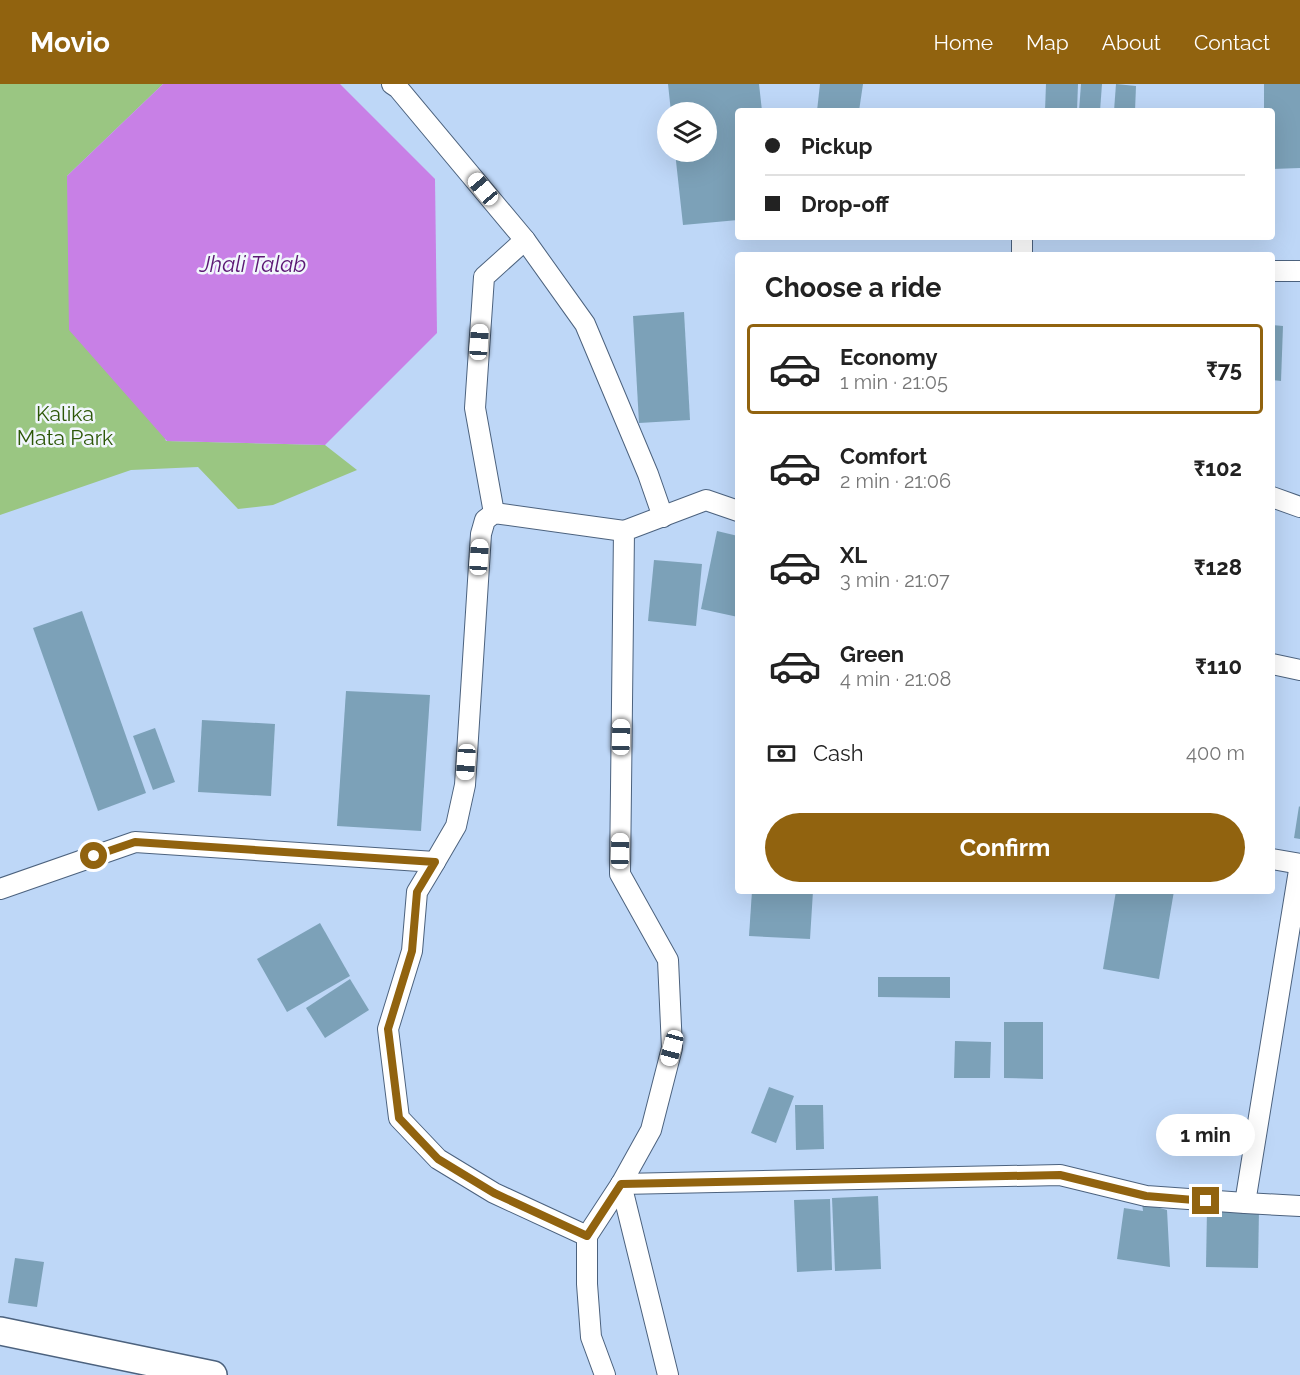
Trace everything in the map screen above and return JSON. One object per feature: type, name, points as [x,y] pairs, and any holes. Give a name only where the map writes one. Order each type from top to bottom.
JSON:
[{"type":"main road","points":[[0,1331],[213,1375]]},
{"type":"street","points":[[392,84],[398,88],[525,240],[585,324],[663,517]]},
{"type":"street","points":[[494,513],[475,408],[484,277],[525,240]]},
{"type":"street","points":[[1275,271],[1300,271]]},
{"type":"street","points":[[1275,498],[1300,507]]},
{"type":"street","points":[[587,1236],[494,1193],[438,1159],[399,1118],[388,1029],[412,951],[417,892],[456,826],[465,785],[481,534],[485,520],[494,513],[624,531],[706,500],[735,510]]},
{"type":"street","points":[[604,1375],[591,1337],[587,1236],[621,1184],[651,1130],[672,1048],[668,960],[620,874],[624,531]]},
{"type":"street","points":[[1275,665],[1300,670]]},
{"type":"street","points":[[0,889],[135,842],[435,862]]},
{"type":"street","points":[[1245,1203],[1300,864],[1275,860]]},
{"type":"street","points":[[621,1184],[1060,1175],[1146,1196],[1300,1206]]},
{"type":"street","points":[[621,1184],[668,1375]]},
{"type":"green space","name":"Kalika Mata Park","points":[[0,84],[163,84],[67,176],[166,441],[325,445],[357,470],[273,505],[238,509],[198,467],[131,470],[0,515]]},
{"type":"water","name":"Jhali Talab","points":[[163,84],[340,84],[435,179],[437,333],[325,445],[167,441],[69,330],[67,176]]},
{"type":"building","points":[[668,84],[759,84],[762,108],[735,108],[735,220],[683,225],[676,162],[717,162],[717,102],[670,102]]},
{"type":"building","points":[[820,84],[863,84],[859,108],[817,108]]},
{"type":"building","points":[[1046,84],[1078,84],[1077,108],[1045,108]]},
{"type":"building","points":[[1081,84],[1102,84],[1100,108],[1079,108]]},
{"type":"building","points":[[1116,84],[1136,86],[1135,108],[1114,108]]},
{"type":"building","points":[[1264,84],[1300,84],[1300,168],[1275,169],[1275,108],[1264,108]]},
{"type":"building","points":[[684,312],[690,420],[639,423],[633,316]]},
{"type":"building","points":[[1275,325],[1283,326],[1281,381],[1275,380]]},
{"type":"building","points":[[717,531],[735,535],[735,616],[701,609]]},
{"type":"building","points":[[654,560],[702,564],[696,626],[648,621]]},
{"type":"building","points":[[82,611],[146,793],[98,811],[33,628]]},
{"type":"building","points":[[346,691],[430,695],[421,831],[337,826]]},
{"type":"building","points":[[202,720],[275,724],[271,796],[198,792]]},
{"type":"building","points":[[155,728],[175,782],[153,790],[133,736]]},
{"type":"building","points":[[1300,807],[1300,839],[1294,838]]},
{"type":"building","points":[[752,894],[813,894],[810,939],[749,936]]},
{"type":"building","points":[[1116,894],[1173,894],[1159,979],[1103,969]]},
{"type":"building","points":[[320,923],[350,976],[287,1012],[257,959]]},
{"type":"building","points":[[878,977],[950,977],[950,998],[878,997]]},
{"type":"building","points":[[350,979],[369,1010],[325,1038],[306,1008]]},
{"type":"building","points":[[1004,1022],[1043,1022],[1043,1079],[1004,1078]]},
{"type":"building","points":[[955,1041],[991,1042],[990,1078],[954,1078]]},
{"type":"building","points":[[769,1087],[794,1096],[776,1143],[751,1133]]},
{"type":"building","points":[[795,1105],[823,1105],[824,1149],[796,1150]]},
{"type":"building","points":[[878,1196],[881,1269],[835,1271],[832,1198]]},
{"type":"building","points":[[830,1199],[832,1270],[797,1272],[794,1200]]},
{"type":"building","points":[[1142,1203],[1167,1210],[1170,1267],[1117,1259],[1124,1208],[1143,1211]]},
{"type":"building","points":[[1207,1209],[1259,1209],[1258,1268],[1206,1267]]},
{"type":"building","points":[[15,1258],[44,1262],[37,1307],[8,1303]]},
{"type":"route","points":[[94,856],[135,842],[435,862],[417,892],[412,951],[388,1029],[399,1118],[438,1159],[494,1193],[587,1236],[621,1184],[1060,1175],[1146,1196],[1206,1201]]}]
